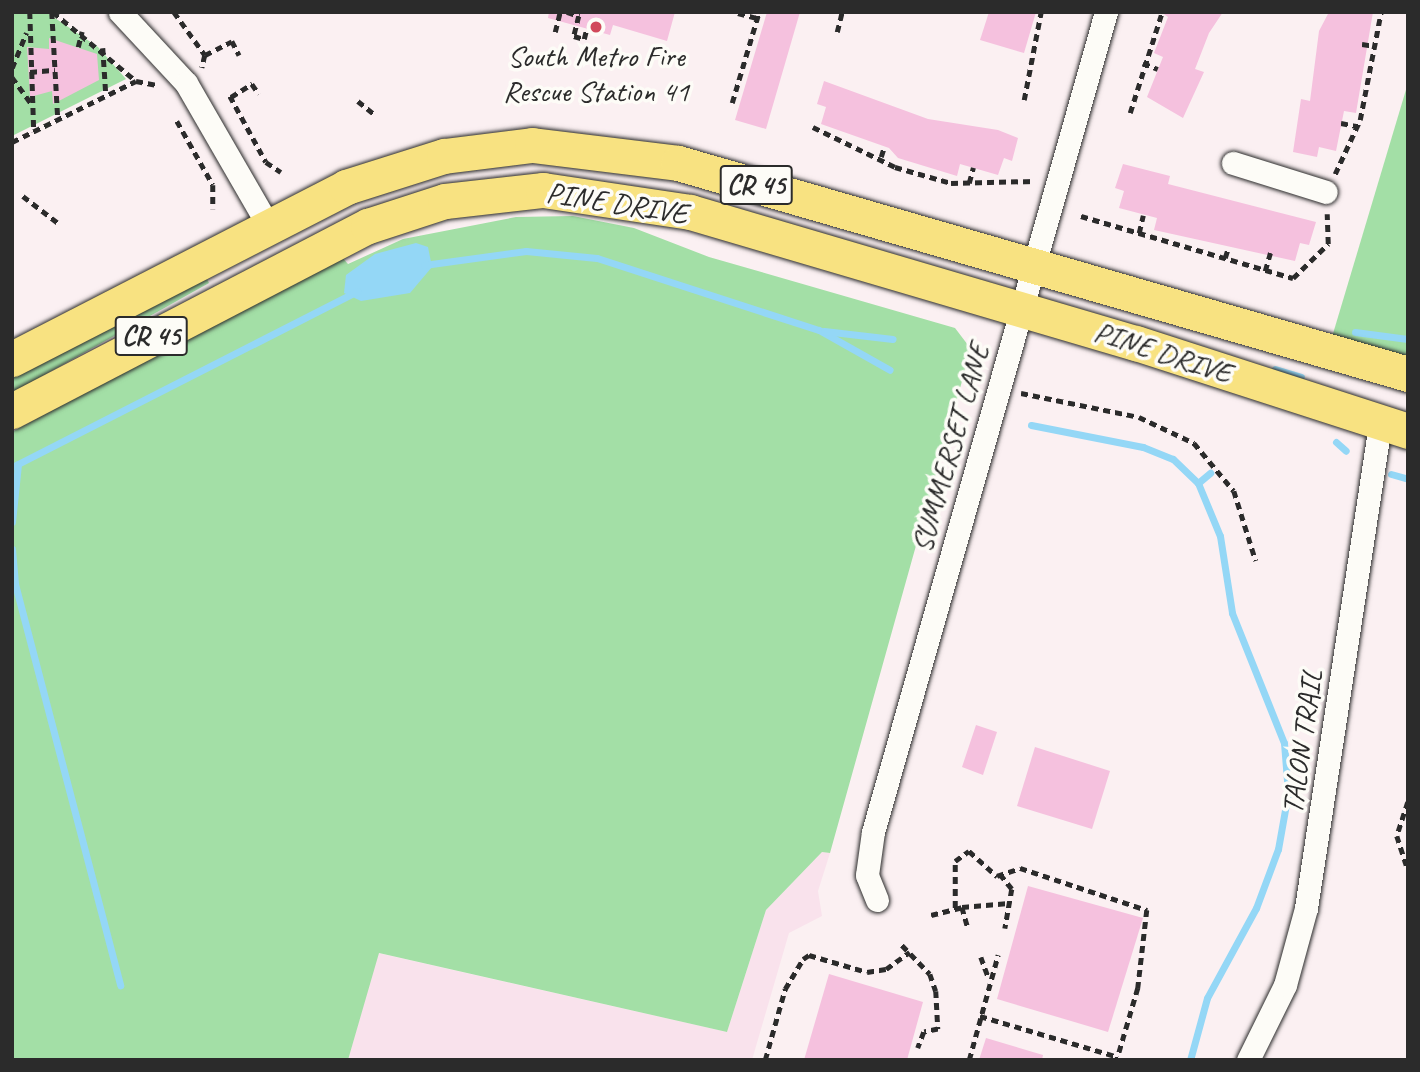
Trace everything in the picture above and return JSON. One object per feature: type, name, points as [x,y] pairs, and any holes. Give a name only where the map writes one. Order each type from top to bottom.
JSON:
[{"type":"main road","name":"PINE DRIVE","points":[[12,359],[346,187],[418,163],[484,149],[556,146],[678,163],[1408,374]]},
{"type":"main road","name":"PINE DRIVE","points":[[12,411],[368,226],[435,204],[509,191],[575,191],[652,204],[1023,310],[1394,427]]},
{"type":"street","points":[[120,12],[190,89],[268,225]]},
{"type":"street","name":"SUMMERSET LANE","points":[[877,900],[867,875],[870,844],[1106,12]]},
{"type":"street","points":[[1233,163],[1328,192]]},
{"type":"street","name":"TALON TRAIL","points":[[1248,1060],[1285,985],[1306,908],[1394,427]]},
{"type":"path","points":[[12,68],[27,31],[30,12]]},
{"type":"path","points":[[53,12],[103,47],[136,81],[157,85]]},
{"type":"path","points":[[53,12],[58,120]]},
{"type":"path","points":[[174,12],[205,55],[202,69]]},
{"type":"path","points":[[555,32],[560,12]]},
{"type":"path","points":[[567,12],[579,16],[573,36],[584,38],[586,31]]},
{"type":"path","points":[[837,32],[842,12]]},
{"type":"path","points":[[1024,100],[1030,45],[1041,12]]},
{"type":"path","points":[[1081,216],[1293,278],[1328,244],[1328,192],[1356,126],[1381,12]]},
{"type":"path","points":[[732,103],[758,15],[738,13]]},
{"type":"path","points":[[1130,113],[1148,46],[1161,14],[1168,20]]},
{"type":"path","points":[[1373,19],[1379,20]]},
{"type":"path","points":[[27,31],[34,132]]},
{"type":"path","points":[[78,47],[82,31]]},
{"type":"path","points":[[205,55],[232,41],[239,55]]},
{"type":"path","points":[[1362,44],[1374,46]]},
{"type":"path","points":[[1148,46],[1155,49]]},
{"type":"path","points":[[103,47],[106,96]]},
{"type":"path","points":[[1143,63],[1158,69]]},
{"type":"path","points":[[30,72],[55,70]]},
{"type":"path","points":[[12,77],[32,104]]},
{"type":"path","points":[[12,142],[136,81]]},
{"type":"path","points":[[259,94],[252,84],[230,96],[266,162],[281,172]]},
{"type":"path","points":[[358,101],[374,114]]},
{"type":"path","points":[[177,121],[213,185],[213,209]]},
{"type":"path","points":[[1341,123],[1356,126]]},
{"type":"path","points":[[813,127],[838,133],[853,149],[881,157],[899,168],[947,182],[1036,181]]},
{"type":"path","points":[[881,157],[884,147]]},
{"type":"path","points":[[899,168],[901,159]]},
{"type":"path","points":[[969,183],[973,168]]},
{"type":"path","points":[[932,178],[935,170]]},
{"type":"path","points":[[947,182],[950,174]]},
{"type":"path","points":[[23,197],[58,223]]},
{"type":"path","points":[[1139,233],[1143,215]]},
{"type":"path","points":[[1161,239],[1164,232]]},
{"type":"path","points":[[1207,253],[1209,243]]},
{"type":"path","points":[[1225,258],[1228,248]]},
{"type":"path","points":[[1265,271],[1270,253]]},
{"type":"path","points":[[999,391],[1139,416],[1194,443],[1217,464],[1240,500],[1256,561]]},
{"type":"path","points":[[1408,803],[1397,836],[1408,869]]},
{"type":"path","points":[[955,908],[952,881],[960,855],[973,851],[1000,874],[1012,889],[1005,928]]},
{"type":"path","points":[[980,1016],[1117,1058],[1150,913],[1020,868],[1000,874]]},
{"type":"path","points":[[930,915],[962,906],[1009,903]]},
{"type":"path","points":[[962,906],[968,928]]},
{"type":"path","points":[[902,945],[929,974],[938,1005],[936,1033],[924,1032],[918,1048]]},
{"type":"path","points":[[765,1060],[785,989],[803,959],[867,972],[886,969],[909,952]]},
{"type":"path","points":[[969,1060],[998,954]]},
{"type":"path","points":[[981,957],[990,982]]},
{"type":"shaded area","points":[[822,852],[830,853],[818,891],[822,916],[789,933],[752,1060],[348,1060],[378,953],[727,1032],[766,910]]},
{"type":"green space","points":[[12,12],[46,12],[98,47],[126,79],[12,136]]},
{"type":"green space","points":[[1408,83],[1408,358],[1332,337]]},
{"type":"green space","points":[[573,216],[634,228],[709,257],[955,328],[971,349],[830,853],[822,852],[766,910],[727,1032],[379,953],[348,1060],[12,1060],[12,432],[339,254],[348,264],[403,239],[516,217]]},
{"type":"green space","points":[[205,275],[209,283],[12,393],[12,376]]},
{"type":"water","points":[[416,243],[428,247],[432,267],[410,293],[361,301],[344,293],[346,275],[375,254]]},
{"type":"building","name":"South Metro Fire Rescue Station 41","points":[[549,12],[675,12],[667,41],[613,25],[610,35],[548,18]]},
{"type":"building","points":[[767,12],[800,12],[766,129],[735,120]]},
{"type":"building","points":[[989,12],[1036,12],[1024,53],[980,40]]},
{"type":"building","points":[[1161,12],[1223,12],[1209,33],[1195,69],[1204,72],[1183,118],[1147,97],[1163,57],[1154,53],[1168,17]]},
{"type":"building","points":[[1329,12],[1373,12],[1356,113],[1344,111],[1336,151],[1319,147],[1317,157],[1293,152],[1301,99],[1310,101],[1319,31]]},
{"type":"building","points":[[49,38],[97,54],[99,80],[53,104],[52,91],[30,97],[27,47],[49,49]]},
{"type":"building","points":[[824,81],[928,119],[998,130],[1018,138],[1012,161],[1004,158],[998,175],[960,164],[957,176],[898,158],[889,148],[821,124],[826,107],[817,104]]},
{"type":"building","points":[[1123,164],[1170,176],[1168,184],[1316,222],[1309,245],[1300,243],[1295,261],[1154,230],[1157,218],[1119,208],[1124,191],[1115,188]]},
{"type":"building","points":[[976,725],[997,732],[983,775],[962,767]]},
{"type":"building","points":[[1035,747],[1110,771],[1092,829],[1017,806]]},
{"type":"building","points":[[1028,886],[1143,918],[1108,1032],[997,999]]},
{"type":"building","points":[[829,974],[923,1002],[907,1060],[804,1060]]},
{"type":"building","points":[[986,1038],[1043,1055],[1042,1060],[979,1060]]},
{"type":"waterway","points":[[424,265],[526,251],[597,258],[819,330],[890,370]]},
{"type":"waterway","points":[[12,467],[358,291]]},
{"type":"waterway","points":[[824,331],[893,339]]},
{"type":"waterway","points":[[1355,332],[1408,339]]},
{"type":"waterway","points":[[1275,369],[1301,377]]},
{"type":"waterway","points":[[1031,425],[1143,447],[1173,459],[1198,483],[1220,536],[1232,613],[1284,743],[1288,793],[1278,849],[1256,908],[1207,998],[1190,1060]]},
{"type":"waterway","points":[[1336,442],[1346,451]]},
{"type":"waterway","points":[[12,522],[18,464]]},
{"type":"waterway","points":[[1198,483],[1210,473]]},
{"type":"waterway","points":[[1391,474],[1408,479]]},
{"type":"waterway","points":[[12,549],[15,584],[120,985]]},
{"type":"place","name":"South Metro Fire Rescue Station 41","points":[[596,27]]}]
